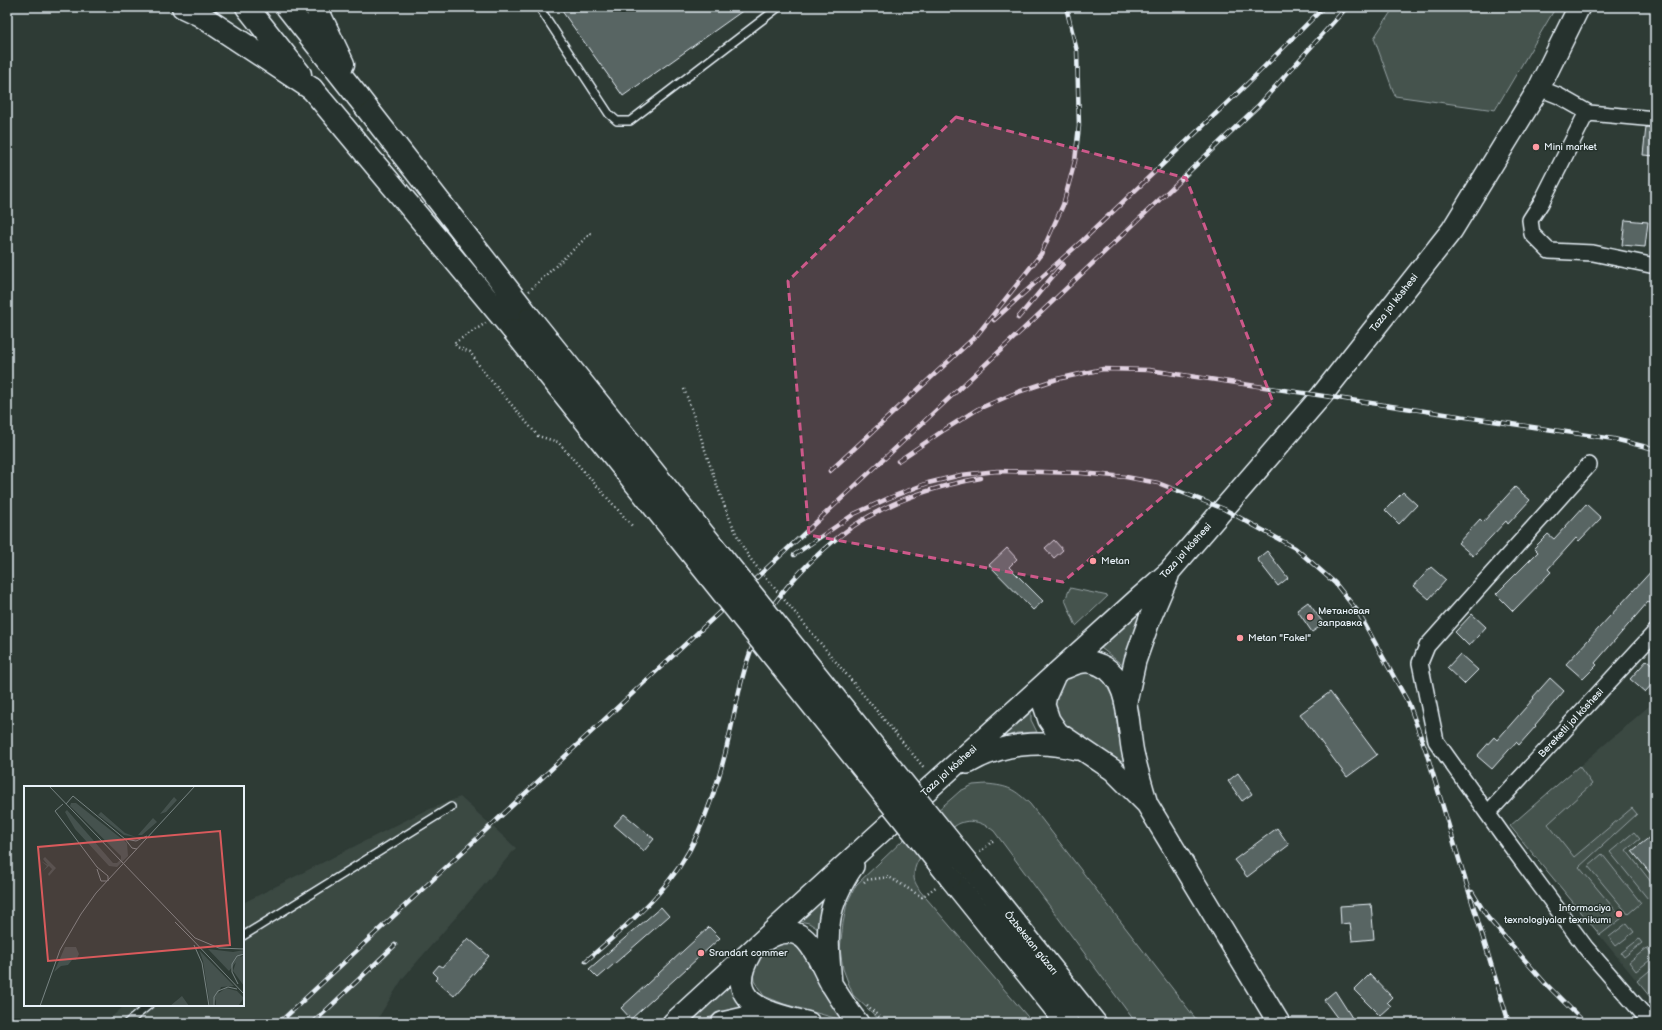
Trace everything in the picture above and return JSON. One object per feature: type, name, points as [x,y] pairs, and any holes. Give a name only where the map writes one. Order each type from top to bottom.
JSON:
[{"type":"main road","points":[[183,7],[200,15],[312,89]]},
{"type":"main road","points":[[247,7],[312,89],[522,324]]},
{"type":"main road","points":[[287,7],[358,97],[522,324],[945,880],[1067,1023]]},
{"type":"main road","points":[[316,7],[358,97]]},
{"type":"main road","name":"Taza jol kóshesi","points":[[673,1023],[870,842],[933,774],[1058,672],[1169,572],[1322,395],[1452,230],[1539,88],[1579,7]]},
{"type":"main road","name":"Ózbekstan gúzarı","points":[[522,324],[972,859],[1095,1023]]},
{"type":"main road","points":[[1126,702],[1140,647],[1169,572]]},
{"type":"main road","points":[[1147,804],[1133,754],[1126,702],[1118,680],[1108,668],[1092,661],[1078,662],[1058,672],[1046,695],[1044,705],[1049,720],[1058,733],[1113,770],[1147,804],[1279,1023]]},
{"type":"main road","points":[[933,774],[980,755],[1007,747],[1035,744],[1060,744],[1087,752]]},
{"type":"main road","points":[[831,984],[828,939],[830,914],[837,893],[870,842]]},
{"type":"main road","points":[[809,1023],[771,1012],[748,1000],[742,990],[741,979],[743,967],[755,947],[772,935],[793,933],[804,938],[813,946],[831,984],[858,1023]]},
{"type":"main road","points":[[722,1023],[771,1012]]},
{"type":"street","points":[[1539,88],[1559,96],[1589,113],[1655,119]]},
{"type":"street","points":[[1589,113],[1584,118],[1541,203],[1530,220],[1532,234],[1549,251],[1593,253],[1655,266]]},
{"type":"street","points":[[1589,465],[1427,646],[1420,664],[1436,741],[1586,948],[1651,1023]]},
{"type":"street","name":"Bereketli jol kóshesi","points":[[1488,813],[1655,632]]},
{"type":"lane","points":[[539,7],[609,114],[618,121],[630,121],[779,7]]},
{"type":"lane","points":[[244,935],[451,807]]},
{"type":"lane","points":[[127,1023],[148,1006]]},
{"type":"path","points":[[528,293],[592,232]]},
{"type":"path","points":[[490,320],[454,343],[457,347],[470,352],[483,371],[538,436],[558,442],[634,528]]},
{"type":"path","points":[[684,389],[715,480],[744,548],[767,579],[933,774]]},
{"type":"path","points":[[972,859],[995,839]]},
{"type":"path","points":[[861,886],[866,880],[889,877],[922,897],[945,880]]},
{"type":"path","points":[[866,1004],[885,1023]]},
{"type":"highlighted area","points":[[956,117],[1186,178],[1273,402],[1063,582],[809,535],[788,281]]},
{"type":"shaded area","points":[[1394,7],[1556,7],[1495,110],[1395,96],[1374,38]]},
{"type":"shaded area","points":[[1070,588],[1108,596],[1076,626],[1065,600]]},
{"type":"shaded area","points":[[1148,603],[1125,667],[1101,648]]},
{"type":"shaded area","points":[[1089,672],[1104,681],[1113,698],[1124,765],[1060,721],[1055,704],[1058,685],[1070,675]]},
{"type":"shaded area","name":"Informaciya texnologiyalar texnikumı","points":[[1655,701],[1655,1003],[1510,826]]},
{"type":"shaded area","points":[[1031,710],[1031,720],[1037,732],[1017,733],[1000,738]]},
{"type":"shaded area","points":[[1579,766],[1592,784],[1548,824],[1574,857],[1632,808],[1637,814],[1579,867],[1622,918],[1600,935],[1510,826]]},
{"type":"shaded area","points":[[986,784],[1011,789],[1030,804],[1199,1023],[1136,1023],[994,831],[985,825],[970,821],[960,823],[955,826],[922,854],[915,869],[915,881],[920,891],[1033,1023],[883,1023],[853,995],[843,969],[840,949],[847,903],[856,885],[904,839],[960,791],[973,785]]},
{"type":"shaded area","points":[[460,797],[516,848],[403,978],[375,1023],[105,1023],[124,1006],[244,1006],[244,902],[420,813]]},
{"type":"shaded area","points":[[1634,832],[1640,839],[1626,850],[1655,887],[1655,893],[1648,899],[1610,852]]},
{"type":"shaded area","points":[[1602,854],[1641,903],[1628,914],[1588,866]]},
{"type":"shaded area","points":[[826,897],[818,929],[809,923],[799,921]]},
{"type":"shaded area","points":[[1627,923],[1634,932],[1616,946],[1609,937]]},
{"type":"shaded area","points":[[1639,939],[1642,943],[1624,957],[1621,953]]},
{"type":"shaded area","points":[[775,943],[794,944],[808,955],[816,973],[842,1020],[784,1004],[764,996],[754,981],[752,962]]},
{"type":"shaded area","points":[[1647,948],[1654,957],[1636,971],[1629,962]]},
{"type":"shaded area","points":[[1655,966],[1655,1003],[1637,981]]},
{"type":"shaded area","points":[[732,983],[736,997],[745,1010],[719,1014],[694,1023],[689,1023]]},
{"type":"building","points":[[559,7],[748,7],[623,96]]},
{"type":"building","points":[[1646,127],[1655,128],[1655,156],[1643,155]]},
{"type":"building","points":[[1625,220],[1648,222],[1645,247],[1622,245]]},
{"type":"building","points":[[1515,487],[1530,500],[1508,524],[1506,521],[1473,556],[1458,543],[1480,519],[1483,522]]},
{"type":"building","points":[[1403,492],[1417,505],[1399,524],[1385,510]]},
{"type":"building","points":[[1586,504],[1601,518],[1579,541],[1576,538],[1548,569],[1551,572],[1513,611],[1496,594],[1538,552],[1534,548],[1548,534],[1554,539]]},
{"type":"building","points":[[1054,540],[1063,550],[1054,558],[1045,548]]},
{"type":"building","points":[[1007,548],[1017,559],[1009,567],[1043,601],[1033,610],[989,565]]},
{"type":"building","points":[[1267,551],[1288,578],[1278,586],[1257,559]]},
{"type":"building","points":[[1431,567],[1446,580],[1429,599],[1414,586]]},
{"type":"building","points":[[1655,567],[1655,598],[1650,603],[1648,602],[1595,663],[1597,665],[1583,679],[1566,664]]},
{"type":"building","name":"Метановая заправка","points":[[1308,602],[1324,624],[1312,632],[1297,610]]},
{"type":"building","points":[[1472,614],[1486,627],[1469,646],[1455,632]]},
{"type":"building","points":[[1460,654],[1478,670],[1464,684],[1447,668]]},
{"type":"building","points":[[1647,660],[1655,667],[1655,681],[1645,692],[1630,679]]},
{"type":"building","points":[[1550,678],[1564,691],[1519,745],[1516,742],[1492,769],[1477,756],[1494,737],[1497,740]]},
{"type":"building","points":[[1330,692],[1377,755],[1347,777],[1300,714]]},
{"type":"building","points":[[1238,773],[1252,794],[1242,801],[1228,781]]},
{"type":"building","points":[[624,814],[654,839],[644,851],[614,825]]},
{"type":"building","points":[[1277,828],[1289,845],[1247,877],[1234,860]]},
{"type":"building","points":[[1655,833],[1655,879],[1632,851]]},
{"type":"building","points":[[1371,904],[1374,939],[1352,941],[1350,923],[1341,924],[1340,906]]},
{"type":"building","points":[[661,907],[669,916],[598,978],[589,969]]},
{"type":"building","points":[[709,927],[720,938],[631,1019],[621,1008]]},
{"type":"building","points":[[468,938],[489,956],[454,996],[435,980],[438,977],[433,972],[439,965],[443,967]]},
{"type":"building","points":[[1370,974],[1392,997],[1387,1002],[1391,1006],[1380,1016],[1354,990]]},
{"type":"building","points":[[1335,991],[1355,1023],[1341,1023],[1324,1000]]},
{"type":"railway","points":[[830,471],[977,335],[1041,254],[1063,205],[1075,161],[1079,126],[1077,51],[1066,7]]},
{"type":"railway","points":[[994,320],[1083,240],[1247,84],[1324,7]]},
{"type":"railway","points":[[279,1023],[1033,320],[1258,106],[1347,7]]},
{"type":"railway","points":[[1018,318],[1063,264]]},
{"type":"railway","points":[[898,461],[978,409],[1018,392],[1057,379],[1103,369],[1149,370],[1614,439],[1655,449]]},
{"type":"railway","points":[[794,555],[854,514],[889,498],[928,483],[961,475],[997,471],[1081,473],[1126,477],[1158,483],[1224,509],[1295,548],[1335,583],[1358,612],[1409,704],[1426,751],[1509,1023]]},
{"type":"railway","points":[[586,961],[649,904],[676,872],[687,854],[697,835],[716,787],[750,652],[763,622],[782,593],[824,549],[868,517],[908,498],[952,484],[981,478]]},
{"type":"railway","points":[[1472,892],[1488,918],[1545,983],[1585,1023]]},
{"type":"railway","points":[[313,1023],[395,945]]},
{"type":"place","name":"Mini market","points":[[1536,147]]},
{"type":"place","name":"Metan","points":[[1093,561]]},
{"type":"place","name":"Метановая заправка","points":[[1310,617]]},
{"type":"place","name":"Metan \"Fakel\"","points":[[1240,638]]},
{"type":"place","name":"Informaciya texnologiyalar texnikumı","points":[[1619,914]]},
{"type":"place","name":"Srandart commer","points":[[701,953]]}]
